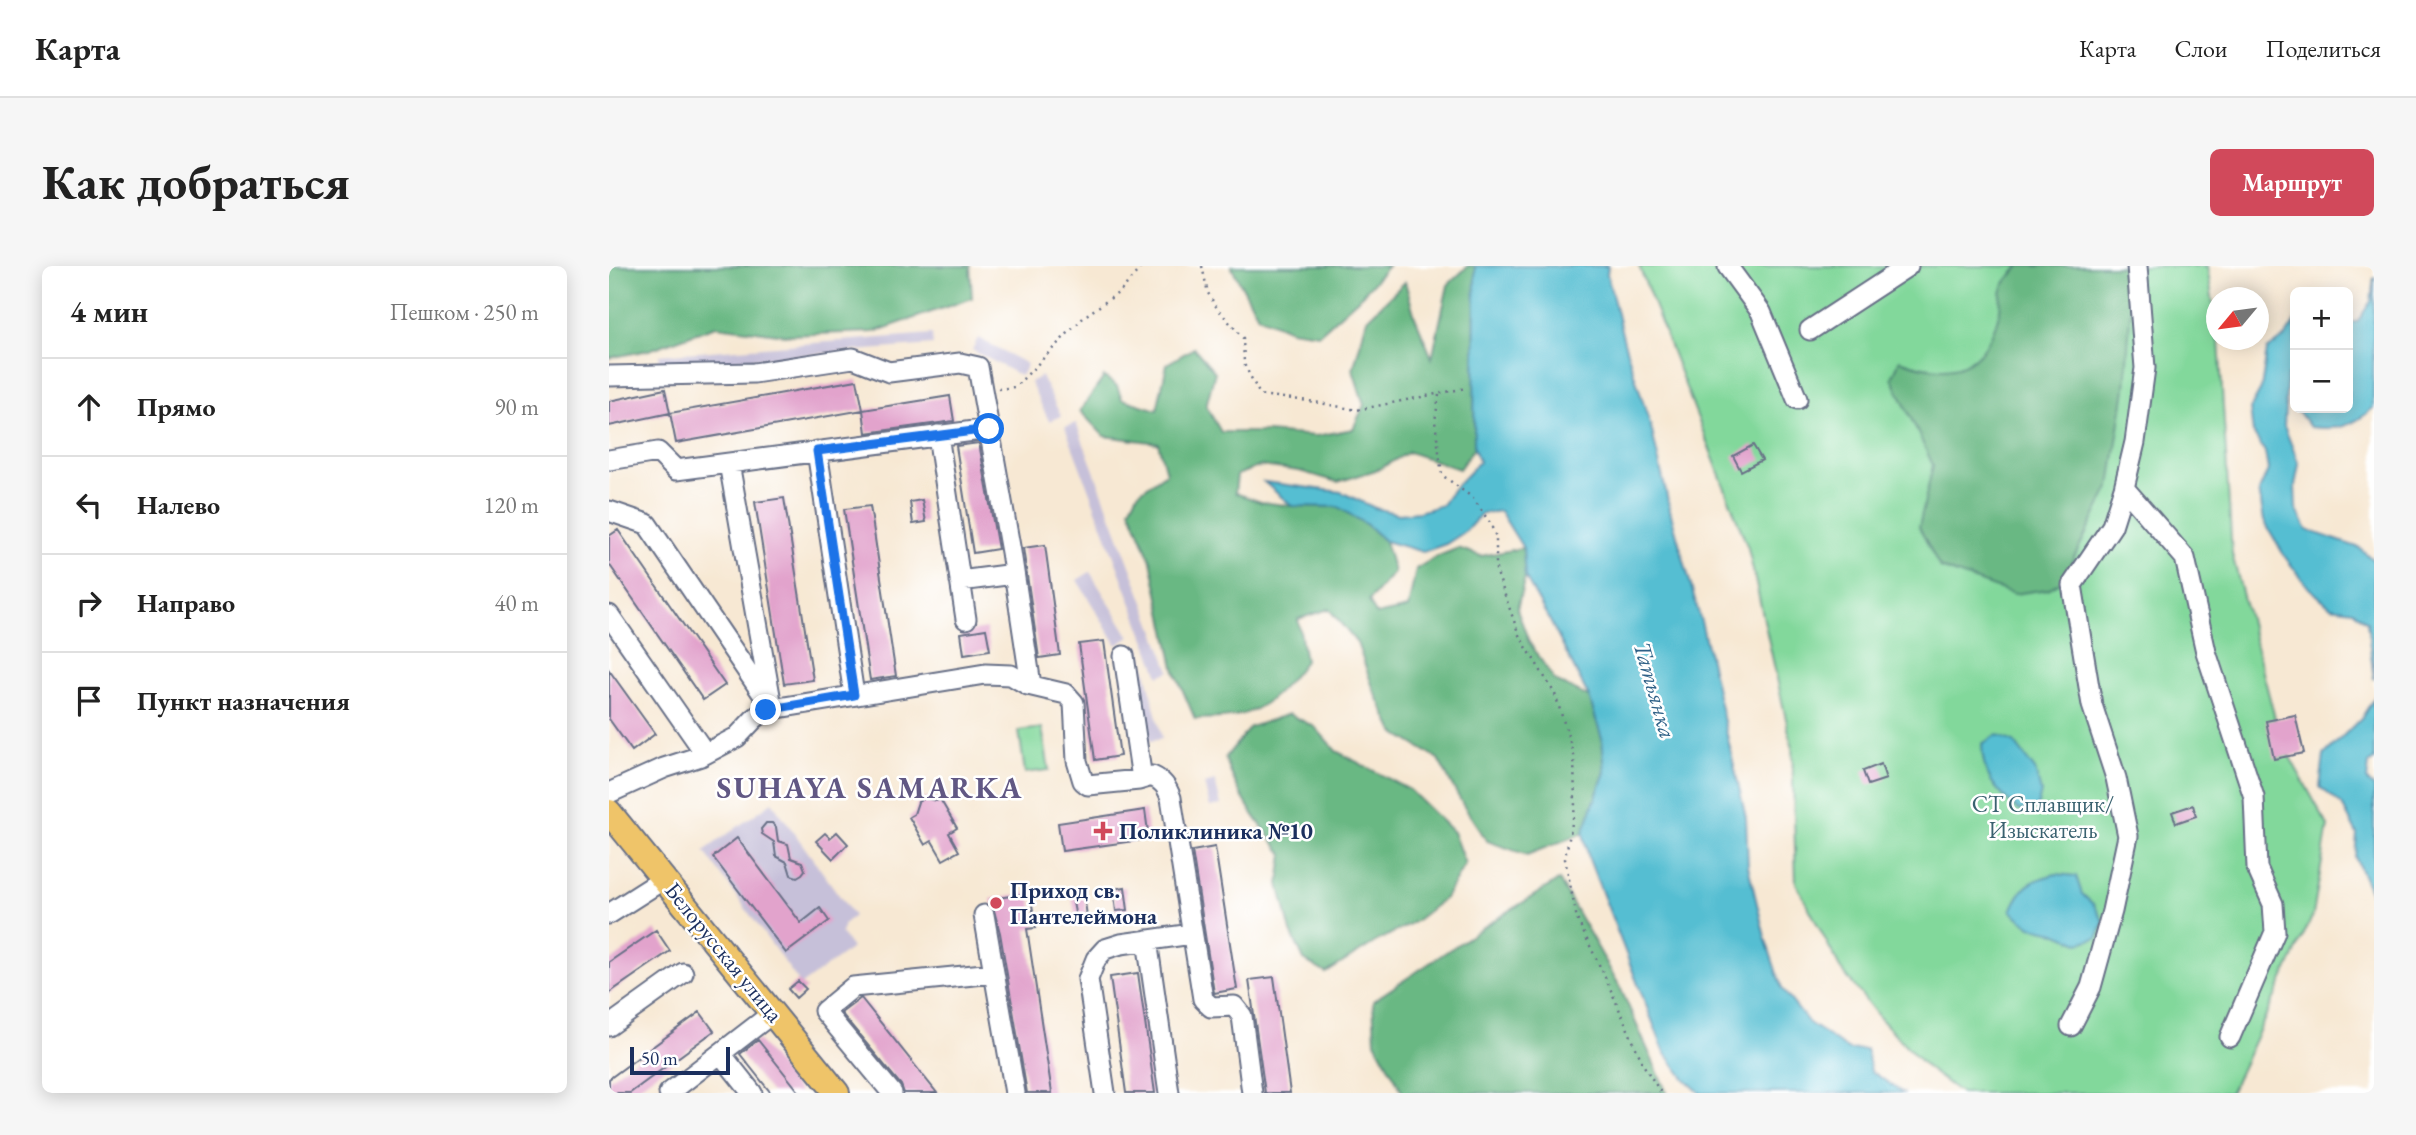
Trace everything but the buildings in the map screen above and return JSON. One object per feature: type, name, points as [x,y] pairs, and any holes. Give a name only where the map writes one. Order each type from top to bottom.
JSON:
[{"type":"main road","name":"Белорусская улица","points":[[609,812],[837,1093]]},
{"type":"street","points":[[1730,266],[1728,267],[1761,312],[1797,399]]},
{"type":"street","points":[[1810,330],[1908,266]]},
{"type":"street","points":[[2071,1026],[2091,987],[2112,911],[2128,836],[2116,778],[2092,705],[2072,585],[2112,526],[2125,488],[2135,442],[2145,368],[2137,266]]},
{"type":"street","points":[[609,376],[754,373],[853,358],[889,373],[960,363],[978,366],[1031,685]]},
{"type":"street","points":[[609,460],[658,452],[676,470],[989,429]]},
{"type":"street","points":[[938,435],[966,620]]},
{"type":"street","points":[[817,451],[854,695]]},
{"type":"street","points":[[729,463],[773,709]]},
{"type":"street","points":[[2125,488],[2185,558],[2206,652],[2254,797],[2257,868],[2273,904],[2275,932],[2230,1037]]},
{"type":"street","points":[[609,511],[647,524],[773,709]]},
{"type":"street","points":[[960,581],[1014,575]]},
{"type":"street","points":[[609,615],[705,753]]},
{"type":"street","points":[[1124,656],[1142,779]]},
{"type":"street","points":[[609,793],[737,737],[766,710],[985,674],[1011,676],[1031,685],[1066,694],[1074,703],[1077,761],[1083,780],[1088,786],[1152,776],[1160,780],[1171,798],[1203,999],[1212,1007],[1234,1006],[1242,1016],[1247,1092]]},
{"type":"street","points":[[609,914],[664,878]]},
{"type":"street","points":[[984,915],[1015,1093]]},
{"type":"street","points":[[1105,1093],[1088,979],[1095,959],[1105,948],[1192,934]]},
{"type":"street","points":[[1147,940],[1169,1093]]},
{"type":"street","points":[[609,1026],[683,973]]},
{"type":"street","points":[[892,1093],[824,1011],[853,987],[994,973]]},
{"type":"street","points":[[669,1093],[773,1013]]},
{"type":"street","points":[[721,1054],[752,1093]]},
{"type":"path","points":[[983,392],[1015,387],[1085,316],[1121,291],[1142,266]]},
{"type":"path","points":[[1202,266],[1208,293],[1217,308],[1243,338],[1244,364],[1260,395],[1357,410],[1466,388]]},
{"type":"path","points":[[1439,395],[1435,421],[1442,475],[1473,498],[1490,523],[1496,537],[1496,570],[1518,635],[1555,694],[1574,755],[1575,808],[1565,859],[1577,919],[1644,1066],[1661,1093]]},
{"type":"shaded area","points":[[932,334],[933,345],[660,366],[659,355]]},
{"type":"shaded area","points":[[978,338],[1027,364],[1021,376],[972,350]]},
{"type":"shaded area","points":[[1041,376],[1061,416],[1049,421],[1030,382]]},
{"type":"shaded area","points":[[1076,423],[1170,671],[1159,676],[1065,427]]},
{"type":"shaded area","points":[[1090,572],[1130,637],[1117,645],[1077,580]]},
{"type":"shaded area","points":[[1140,646],[1162,739],[1150,741],[1129,648]]},
{"type":"shaded area","points":[[1215,781],[1221,805],[1210,807],[1204,784]]},
{"type":"shaded area","points":[[772,802],[854,916],[844,924],[841,933],[852,948],[801,985],[704,851]]},
{"type":"green space","points":[[609,266],[970,266],[972,298],[874,332],[786,335],[716,326],[649,350],[609,358]]},
{"type":"green space","points":[[1231,266],[1388,266],[1360,297],[1319,334],[1290,330],[1258,316]]},
{"type":"green space","points":[[1468,266],[1475,266],[1474,448],[1459,469],[1409,452],[1379,469],[1338,482],[1299,471],[1261,466],[1237,475],[1235,493],[1261,502],[1338,507],[1367,525],[1385,541],[1394,572],[1369,601],[1376,615],[1408,608],[1416,569],[1436,557],[1458,548],[1481,556],[1523,548],[1525,577],[1517,609],[1529,642],[1555,681],[1589,697],[1602,738],[1605,772],[1583,833],[1527,855],[1487,841],[1463,805],[1438,759],[1394,732],[1374,690],[1357,643],[1329,609],[1298,619],[1305,661],[1275,696],[1246,713],[1225,718],[1195,719],[1175,672],[1151,561],[1130,509],[1138,493],[1166,473],[1158,443],[1104,436],[1080,411],[1104,377],[1117,386],[1122,399],[1157,410],[1167,364],[1194,348],[1215,372],[1206,406],[1221,432],[1316,436],[1353,429],[1364,405],[1353,370],[1367,319],[1405,282],[1415,317],[1432,358],[1448,285]]},
{"type":"green space","name":"СТ Сплавщик/ Изыскатель","points":[[1639,266],[2207,266],[2210,287],[2206,287],[2206,350],[2220,350],[2232,554],[2281,741],[2328,826],[2313,915],[2230,1093],[1961,1093],[1927,1068],[1879,1017],[1840,968],[1796,883],[1792,746],[1748,548]]},
{"type":"green space","points":[[2020,266],[2123,266],[2132,291],[2125,389],[2110,486],[2062,581],[2048,589],[2014,594],[1940,568],[1919,527],[1933,465],[1892,378],[1900,360],[1918,366],[1950,369],[1975,358],[1993,333],[2000,311],[2003,287]]},
{"type":"green space","points":[[1289,714],[1315,727],[1336,751],[1410,790],[1453,832],[1465,864],[1445,898],[1416,921],[1377,941],[1326,973],[1304,960],[1291,932],[1279,884],[1283,854],[1249,809],[1225,758],[1250,727]]},
{"type":"green space","points":[[1042,728],[1049,770],[1025,773],[1019,731]]},
{"type":"green space","points":[[1559,880],[1619,985],[1667,1093],[1403,1093],[1375,1042],[1373,1001]]},
{"type":"water","name":"Татьянка","points":[[1475,266],[1608,266],[1607,274],[1624,342],[1651,427],[1671,514],[1702,625],[1746,818],[1748,866],[1765,937],[1782,989],[1809,1023],[1849,1050],[1866,1049],[1871,1071],[1903,1093],[1700,1093],[1685,1079],[1664,1051],[1589,859],[1583,833],[1605,772],[1602,738],[1589,697],[1525,577],[1523,548],[1500,511],[1481,514],[1466,531],[1446,544],[1423,552],[1385,541],[1367,525],[1338,507],[1292,506],[1264,482],[1341,492],[1375,508],[1399,514],[1419,512],[1442,505],[1479,462],[1474,448]]},
{"type":"water","points":[[2374,277],[2373,408],[2344,426],[2310,427],[2300,413],[2353,413],[2353,322],[2357,322],[2371,301]]},
{"type":"water","points":[[2290,329],[2290,375],[2287,375],[2284,426],[2299,464],[2295,486],[2296,508],[2307,530],[2360,548],[2374,561],[2374,680],[2367,622],[2353,610],[2331,607],[2309,588],[2285,557],[2264,521],[2259,491],[2268,470],[2265,452],[2253,433],[2250,409],[2261,389],[2267,350],[2285,337]]},
{"type":"water","points":[[2374,698],[2374,760],[2369,764],[2367,781],[2374,787],[2374,900],[2355,857],[2357,834],[2342,805],[2320,787],[2324,755],[2362,717]]},
{"type":"water","points":[[1996,735],[2014,742],[2035,770],[2041,792],[2037,808],[2018,810],[1991,781],[1984,765],[1982,744]]},
{"type":"water","points":[[2056,874],[2076,876],[2082,894],[2094,905],[2104,922],[2097,938],[2079,943],[2051,931],[2031,927],[2011,911],[2028,885]]},
{"type":"place","name":"Поликлиника №10","points":[[1103,831]]},
{"type":"place","name":"Приход св. Пантелеймона","points":[[996,903]]},
{"type":"district","name":"SUHAYA SAMARKA","points":[[870,788]]},
{"type":"route","points":[[766,710],[854,695],[817,451],[989,429]]}]
